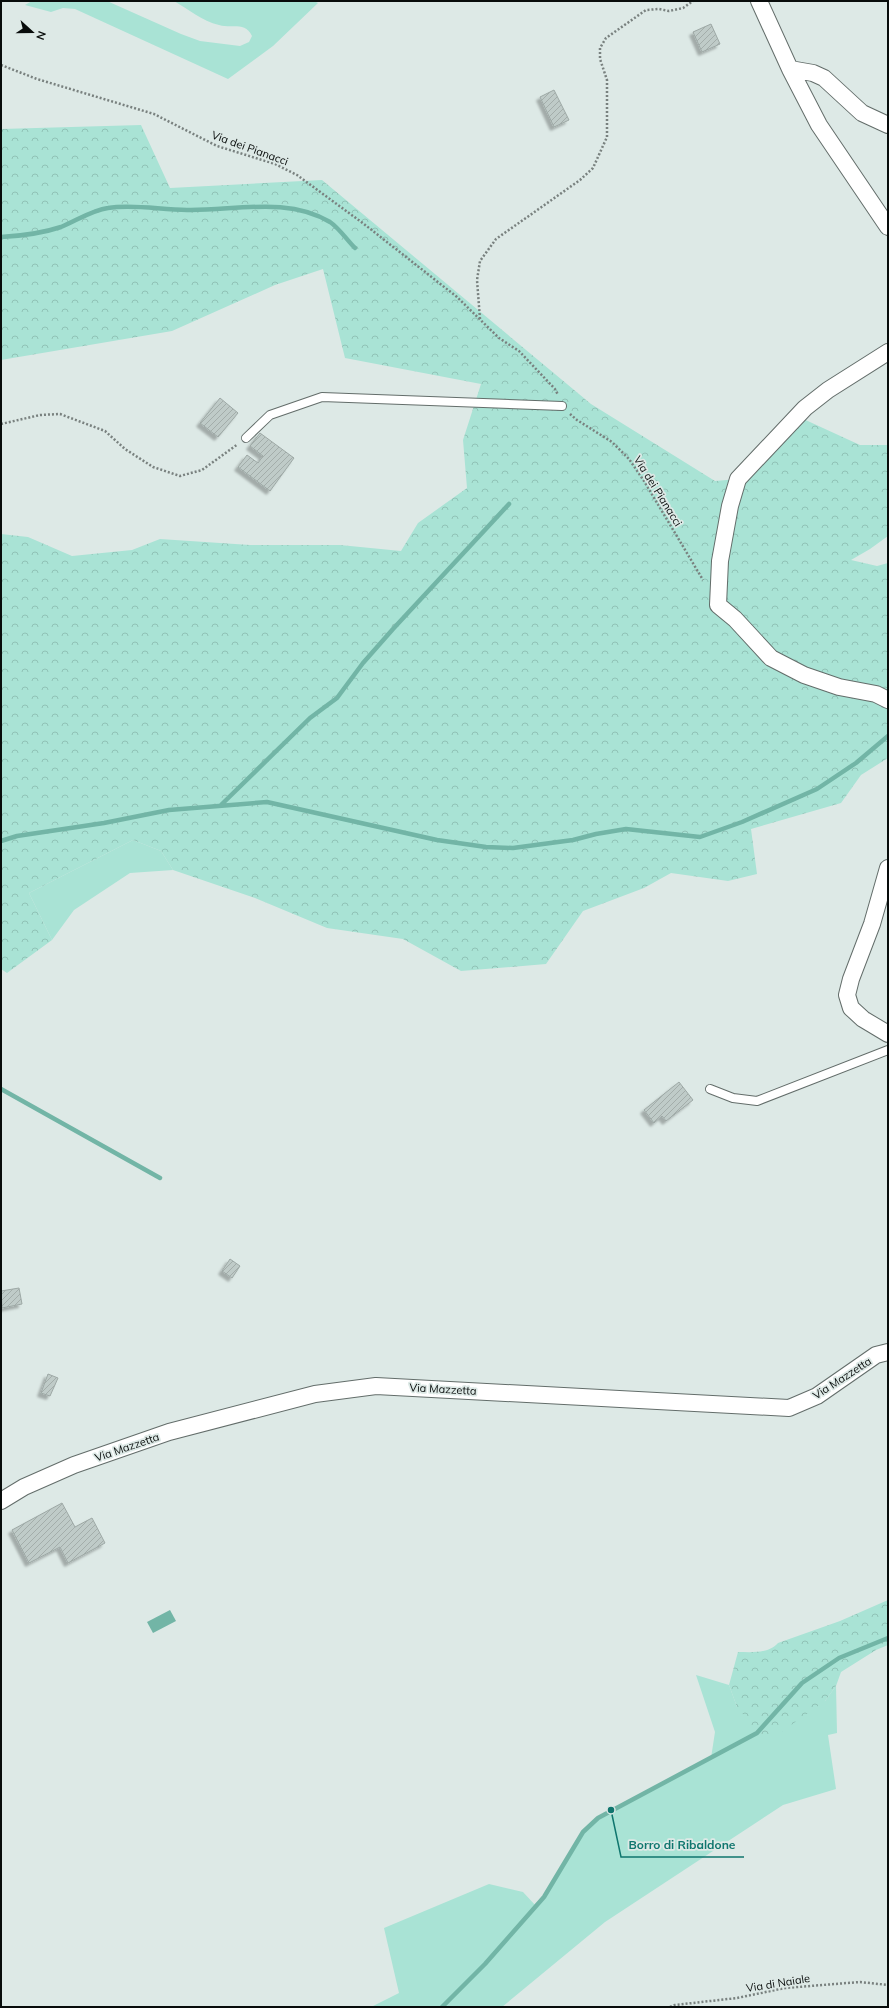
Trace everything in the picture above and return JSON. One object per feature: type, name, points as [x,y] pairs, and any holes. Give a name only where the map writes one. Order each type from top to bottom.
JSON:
[{"type":"street","points":[[759,1],[790,69],[819,124],[888,227]]},
{"type":"street","points":[[790,69],[812,73],[824,78],[862,113],[888,125]]},
{"type":"street","points":[[888,352],[828,390],[805,408],[738,479],[730,506],[720,561],[718,605],[735,619],[772,658],[804,675],[839,687],[876,694],[888,700]]},
{"type":"street","points":[[888,868],[872,924],[851,979],[847,996],[851,1008],[863,1019],[888,1034]]},
{"type":"street","name":"Via Mazzetta","points":[[1,1501],[24,1487],[74,1465],[169,1432],[315,1394],[376,1386],[789,1408],[817,1396],[876,1355],[888,1352]]},
{"type":"lane","points":[[246,438],[270,415],[322,397],[562,406]]},
{"type":"lane","points":[[710,1089],[733,1098],[757,1101],[888,1050]]},
{"type":"path","points":[[480,319],[477,280],[480,261],[496,239],[580,180],[593,168],[607,137],[607,80],[600,59],[600,48],[606,38],[646,10],[659,9],[669,11],[683,8],[693,1]]},
{"type":"path","name":"Via dei Pianacci","points":[[1,64],[37,79],[154,114],[217,146],[275,164],[297,175],[364,224],[457,297],[499,338],[518,351],[555,389],[562,406],[577,420],[612,442],[629,459],[644,481],[705,584]]},
{"type":"path","points":[[1,424],[40,415],[60,414],[105,431],[125,449],[153,467],[180,476],[202,470],[246,438]]},
{"type":"path","name":"Via di Naiale","points":[[670,2007],[675,2005],[737,1998],[785,1988],[860,1982],[888,1985]]},
{"type":"green space","points":[[32,1],[107,1],[200,41],[240,46],[249,42],[252,36],[249,31],[238,26],[224,26],[213,23],[201,18],[174,1],[314,1],[318,3],[273,46],[228,79],[75,9],[63,8],[51,12],[25,5]]},
{"type":"green space","points":[[141,125],[170,188],[322,180],[591,404],[715,481],[738,479],[799,417],[860,445],[888,445],[888,536],[851,560],[877,566],[888,563],[888,758],[861,775],[841,803],[751,829],[757,874],[728,881],[671,873],[644,888],[583,911],[546,964],[461,971],[403,939],[327,928],[255,898],[173,870],[161,851],[133,840],[29,893],[52,940],[7,973],[1,969],[1,534],[28,537],[72,556],[132,550],[160,539],[250,545],[340,545],[401,551],[418,523],[467,488],[463,440],[481,384],[345,358],[323,269],[275,285],[172,331],[1,360],[1,129]]},
{"type":"green space","points":[[133,840],[161,851],[173,870],[130,873],[74,910],[52,940],[29,893]]},
{"type":"green space","points":[[888,1600],[888,1645],[876,1650],[841,1672],[836,1686],[825,1701],[766,1743],[737,1707],[729,1685],[738,1652],[765,1651],[774,1647],[778,1643],[840,1621]]},
{"type":"green space","points":[[696,1675],[729,1685],[737,1707],[825,1701],[836,1686],[837,1733],[828,1735],[836,1789],[783,1805],[605,1922],[502,2007],[371,2007],[399,1993],[384,1928],[489,1884],[523,1892],[536,1906],[544,1897],[583,1832],[598,1818],[711,1758],[715,1732]]},
{"type":"shaded area","points":[[170,1610],[176,1621],[153,1633],[147,1622]]},
{"type":"building","points":[[711,24],[720,44],[702,52],[693,32]]},
{"type":"building","points":[[554,90],[569,120],[554,127],[540,97]]},
{"type":"building","points":[[220,398],[238,413],[218,437],[200,423]]},
{"type":"building","points":[[260,433],[294,458],[270,491],[238,467],[247,455],[258,463],[263,456],[250,446]]},
{"type":"building","points":[[679,1082],[693,1100],[666,1121],[662,1116],[654,1123],[644,1110]]},
{"type":"building","points":[[230,1259],[240,1266],[232,1278],[222,1271]]},
{"type":"building","points":[[19,1288],[22,1304],[2,1308],[1,1291]]},
{"type":"building","points":[[48,1374],[58,1378],[50,1396],[41,1393]]},
{"type":"building","points":[[62,1503],[75,1527],[92,1518],[105,1543],[68,1563],[60,1547],[29,1563],[12,1530]]},
{"type":"waterway","points":[[1,237],[31,234],[54,229],[96,211],[108,208],[138,207],[177,210],[205,210],[278,207],[296,209],[313,214],[330,222],[355,248]]},
{"type":"waterway","points":[[221,805],[310,718],[337,698],[363,663],[393,629],[509,504]]},
{"type":"waterway","points":[[1,841],[17,836],[104,823],[169,810],[267,802],[437,840],[486,847],[513,848],[573,840],[596,834],[626,829],[700,837],[742,822],[817,789],[856,763],[888,736]]},
{"type":"waterway","points":[[1,1089],[160,1178]]},
{"type":"waterway","points":[[442,2007],[485,1964],[544,1897],[583,1832],[598,1818],[757,1733],[802,1683],[839,1658],[888,1638]]},
{"type":"place","name":"Borro di Ribaldone","points":[[611,1810]]}]
